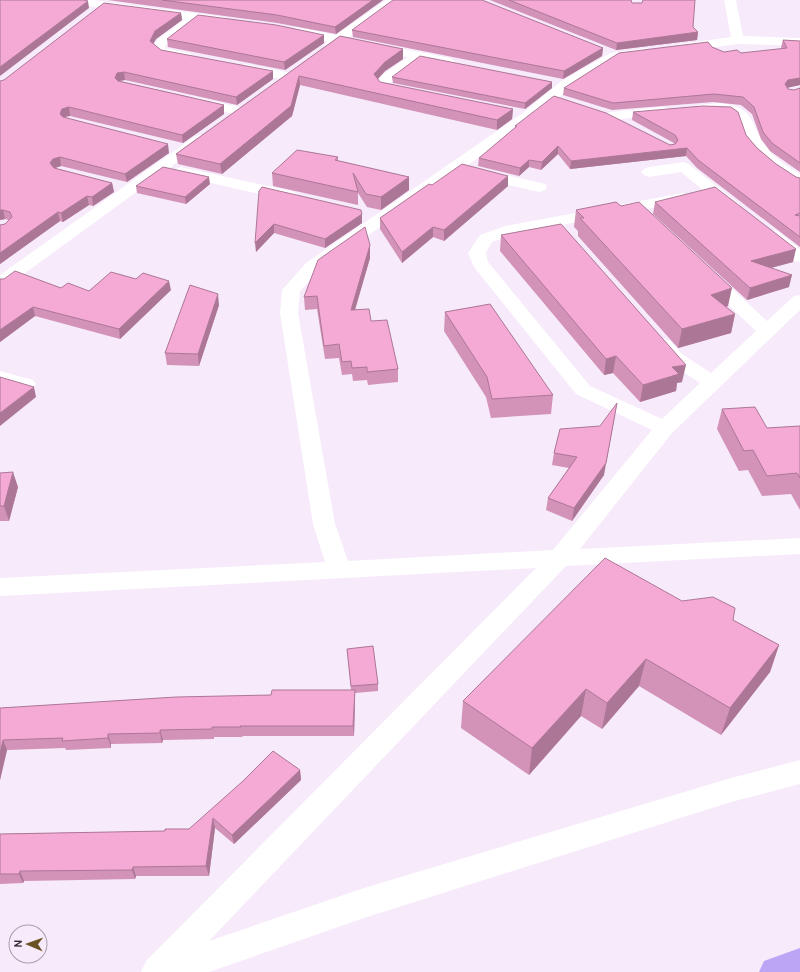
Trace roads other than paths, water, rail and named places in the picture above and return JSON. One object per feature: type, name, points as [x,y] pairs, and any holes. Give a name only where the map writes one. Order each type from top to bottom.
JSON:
[{"type":"highway","points":[[775,972],[800,964]]},
{"type":"street","points":[[66,0],[240,23]]},
{"type":"street","points":[[318,53],[394,0]]},
{"type":"street","points":[[730,0],[738,40]]},
{"type":"street","points":[[92,14],[104,4]]},
{"type":"street","points":[[196,59],[166,53],[158,49],[161,43],[197,17]]},
{"type":"street","points":[[284,29],[465,65]]},
{"type":"street","points":[[339,569],[324,524],[289,313],[291,290],[312,267],[455,168],[555,88],[614,56],[738,40],[800,42]]},
{"type":"street","points":[[600,50],[614,56]]},
{"type":"street","points":[[418,56],[387,78],[382,84],[385,87],[422,95]]},
{"type":"street","points":[[234,66],[286,76]]},
{"type":"street","points":[[268,90],[299,67]]},
{"type":"street","points":[[555,88],[569,103]]},
{"type":"street","points":[[185,99],[238,111]]},
{"type":"street","points":[[0,283],[250,103]]},
{"type":"street","points":[[689,109],[713,107],[736,110],[744,115],[753,141],[764,155],[800,180]]},
{"type":"street","points":[[611,116],[674,110]]},
{"type":"street","points":[[597,111],[611,116],[630,127]]},
{"type":"street","points":[[170,146],[185,150]]},
{"type":"street","points":[[161,167],[306,200]]},
{"type":"street","points":[[649,172],[684,167],[714,192],[800,257]]},
{"type":"street","points":[[455,168],[539,188]]},
{"type":"street","points":[[114,186],[130,190]]},
{"type":"street","points":[[665,428],[583,390],[480,263],[477,253],[486,239],[511,230],[714,192]]},
{"type":"street","points":[[634,207],[652,223]]},
{"type":"street","points":[[360,212],[383,217]]},
{"type":"street","points":[[555,222],[571,240]]},
{"type":"street","points":[[698,266],[767,331]]},
{"type":"street","points":[[157,972],[560,558],[665,428],[800,300]]},
{"type":"street","points":[[654,334],[675,358],[713,383]]},
{"type":"street","points":[[0,377],[26,384]]},
{"type":"street","points":[[0,587],[800,546]]},
{"type":"street","points":[[164,972],[364,903],[731,790],[800,772]]}]
